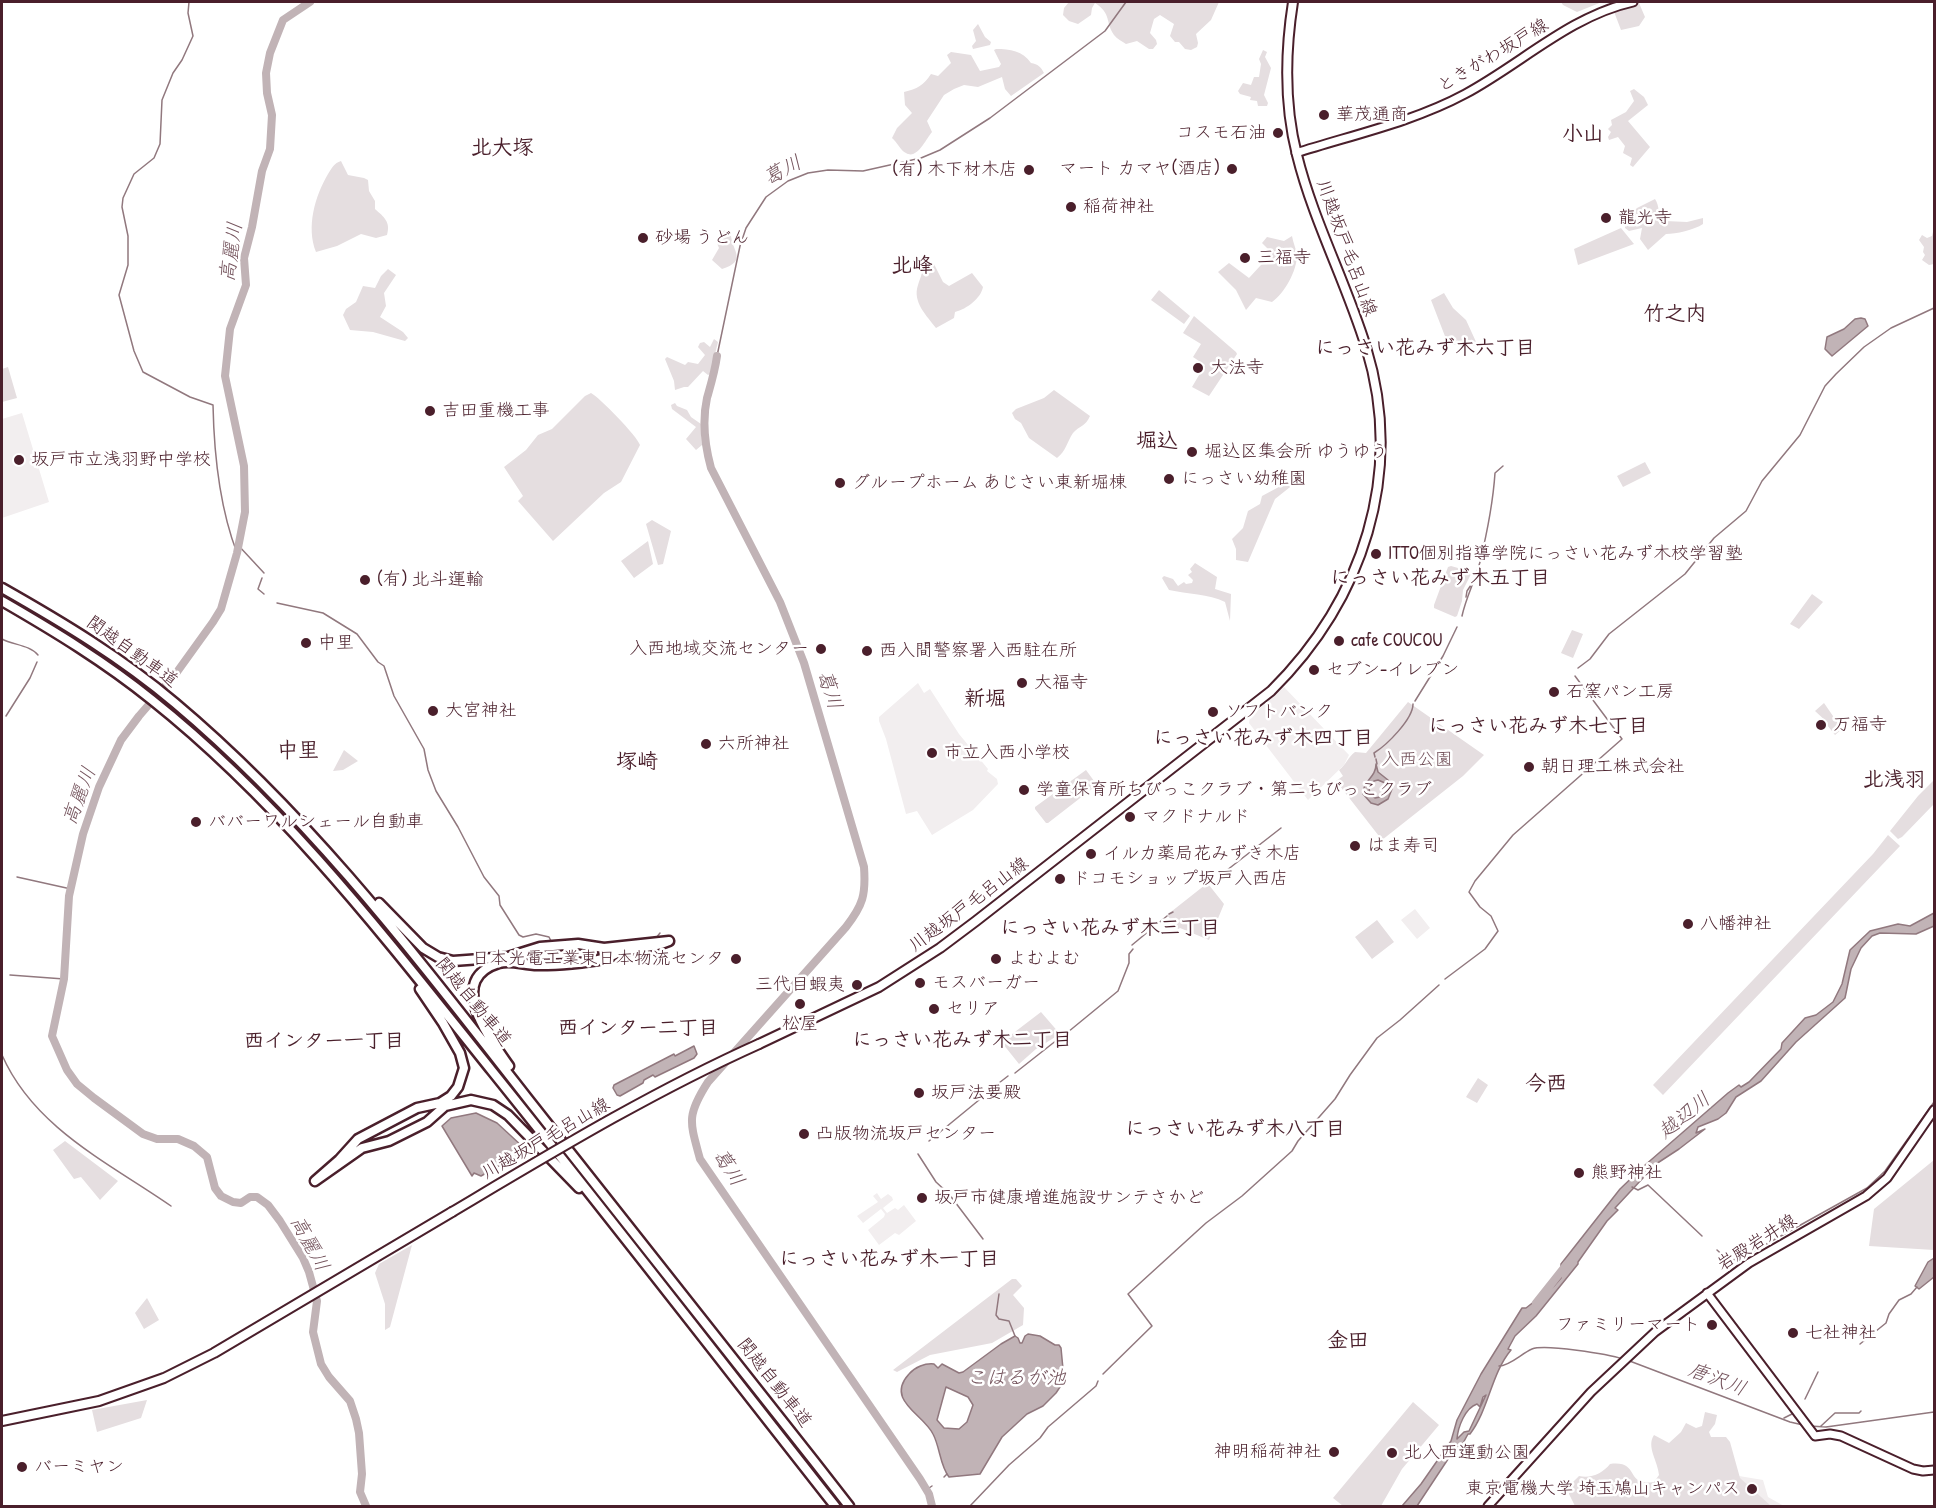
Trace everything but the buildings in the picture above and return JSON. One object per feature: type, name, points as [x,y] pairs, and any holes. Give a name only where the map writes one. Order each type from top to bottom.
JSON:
[{"type":"highway","name":"関越自動車道","points":[[2,588],[55,618],[175,703],[294,814],[393,928],[849,1506]]},
{"type":"highway","name":"関越自動車道","points":[[2,601],[98,659],[153,701],[236,774],[318,859],[389,943],[622,1234],[835,1506]]},
{"type":"highway","points":[[331,855],[414,941],[430,953],[445,959],[469,961],[508,957],[540,947],[578,944],[604,948],[669,941],[656,946],[622,951],[600,960],[537,966],[512,961],[499,963],[487,969],[478,980],[473,996],[478,1019],[555,1132]]},
{"type":"highway","points":[[389,943],[456,1045],[464,1068],[461,1082],[455,1092],[445,1100],[422,1106],[358,1139],[315,1181],[362,1148],[389,1142],[419,1127],[445,1106],[464,1100],[479,1101],[501,1110],[518,1124],[622,1234]]},
{"type":"main road","name":"川越坂戸毛呂山線","points":[[2,1421],[89,1403],[130,1391],[184,1369],[626,1109],[695,1073],[879,987],[954,938],[1271,691],[1298,663],[1332,616],[1353,575],[1370,524],[1380,459],[1380,421],[1375,383],[1366,347],[1296,153],[1286,74],[1288,33],[1293,2]]},
{"type":"main road","name":"ときがわ坂戸線","points":[[1296,153],[1422,113],[1454,100],[1496,76],[1580,21],[1604,9],[1633,2]]},
{"type":"main road","name":"岩殿岩井線","points":[[1935,1110],[1887,1178],[1873,1191],[1749,1263],[1707,1293],[1815,1436],[1830,1434],[1841,1436],[1915,1470],[1935,1470]]},
{"type":"main road","points":[[1488,1506],[1560,1425],[1629,1355],[1707,1293]]},
{"type":"shaded area","name":"坂戸市立浅羽野中学校","points":[[22,413],[49,502],[2,518],[2,419]]},
{"type":"shaded area","name":"市立入西小学校","points":[[918,683],[924,693],[930,689],[959,734],[988,769],[987,771],[997,779],[998,784],[973,810],[932,835],[917,811],[906,814],[879,721],[879,717]]},
{"type":"shaded area","points":[[1284,687],[1349,755],[1344,765],[1308,800],[1249,723],[1250,717]]},
{"type":"shaded area","points":[[1415,909],[1430,928],[1417,939],[1401,920]]},
{"type":"shaded area","points":[[877,1193],[881,1199],[888,1194],[892,1197],[893,1200],[883,1208],[887,1213],[895,1208],[898,1210],[904,1205],[916,1221],[899,1235],[895,1233],[879,1245],[868,1230],[885,1214],[881,1209],[863,1223],[857,1216],[878,1202],[873,1196]]},
{"type":"shaded area","name":"東京電機大学 埼玉鳩山キャンパス","points":[[1739,1476],[1763,1480],[1768,1497],[1784,1506],[1736,1506]]},
{"type":"green space","points":[[1069,2],[1219,2],[1211,20],[1196,34],[1197,47],[1191,50],[1175,42],[1170,36],[1174,24],[1160,15],[1154,19],[1150,33],[1157,44],[1153,49],[1149,49],[1137,41],[1126,44],[1117,38],[1111,30],[1104,11],[1095,3],[1091,15],[1078,24],[1069,21],[1063,15],[1064,8]]},
{"type":"green space","points":[[1561,2],[1602,2],[1577,12]]},
{"type":"green space","points":[[1639,3],[1645,17],[1639,26],[1621,30],[1613,9]]},
{"type":"green space","points":[[978,24],[985,37],[991,42],[990,45],[973,49],[972,46],[976,41],[973,30]]},
{"type":"green space","points":[[994,50],[1020,53],[1031,63],[1039,66],[1044,73],[1011,96],[1005,89],[1002,77],[978,87],[964,85],[954,89],[944,95],[927,121],[932,132],[921,148],[914,154],[902,150],[892,138],[897,128],[912,113],[905,105],[904,92],[920,86],[931,74],[938,76],[951,63],[947,55],[951,52],[971,55],[980,71],[999,67],[1001,64]]},
{"type":"green space","points":[[1263,50],[1267,52],[1265,57],[1271,68],[1264,95],[1268,103],[1267,106],[1258,106],[1257,101],[1250,100],[1251,97],[1240,94],[1238,91],[1243,83],[1251,85],[1254,77],[1259,77],[1261,64],[1259,59]]},
{"type":"green space","points":[[1634,89],[1644,97],[1648,105],[1628,121],[1650,147],[1633,167],[1630,165],[1632,158],[1623,153],[1625,146],[1618,137],[1609,140],[1611,132],[1608,129],[1612,125],[1611,120],[1626,112],[1634,101],[1630,91]]},
{"type":"green space","points":[[341,161],[348,175],[368,180],[369,191],[375,201],[375,209],[387,223],[387,235],[376,238],[361,234],[337,246],[316,252],[312,232],[313,212],[328,174],[335,164]]},
{"type":"green space","points":[[1655,199],[1665,221],[1687,222],[1703,218],[1703,224],[1685,231],[1666,234],[1648,250],[1640,239],[1642,228],[1629,231],[1625,225],[1637,208]]},
{"type":"green space","points":[[1621,228],[1634,244],[1578,265],[1574,249]]},
{"type":"green space","points":[[1934,228],[1934,264],[1929,265],[1922,260],[1925,255],[1924,247],[1919,240],[1922,235],[1927,238],[1932,236]]},
{"type":"green space","points":[[725,230],[731,236],[737,256],[734,263],[722,269],[712,260],[719,248],[718,238]]},
{"type":"green space","points":[[1292,236],[1297,255],[1292,275],[1285,288],[1272,302],[1256,298],[1246,310],[1236,290],[1218,272],[1229,263],[1249,278],[1272,253],[1262,243],[1267,237],[1284,241]]},
{"type":"green space","points":[[923,262],[933,262],[943,282],[949,286],[972,273],[983,287],[973,302],[955,312],[954,318],[936,328],[921,308],[917,297]]},
{"type":"green space","points":[[388,269],[396,275],[384,293],[386,306],[380,317],[403,332],[408,338],[405,341],[373,332],[350,330],[343,315],[346,309],[356,302],[363,286],[375,288],[381,276]]},
{"type":"green space","points":[[1159,290],[1190,316],[1184,324],[1151,300]]},
{"type":"green space","points":[[1444,293],[1453,308],[1466,320],[1476,346],[1448,344],[1431,300]]},
{"type":"green space","points":[[1194,316],[1237,354],[1209,396],[1192,387],[1205,365],[1193,357],[1201,344],[1183,333]]},
{"type":"green space","points":[[714,339],[718,342],[710,374],[703,371],[688,387],[675,390],[674,381],[665,359],[667,357],[685,365],[688,362],[698,364],[705,355],[698,347],[700,343],[704,342],[710,347]]},
{"type":"green space","points":[[8,367],[17,398],[2,402],[2,369]]},
{"type":"green space","points":[[1054,390],[1090,416],[1073,433],[1057,458],[1029,438],[1021,423],[1012,413],[1016,409],[1044,398]]},
{"type":"green space","points":[[591,393],[618,418],[640,445],[621,482],[604,493],[553,541],[518,501],[523,496],[504,467],[526,450],[538,435],[552,429],[585,396]]},
{"type":"green space","points":[[675,403],[687,410],[691,417],[701,424],[702,445],[696,450],[686,439],[696,427],[672,409],[671,405]]},
{"type":"green space","points":[[1645,462],[1651,473],[1623,487],[1617,476]]},
{"type":"green space","points":[[1298,469],[1303,472],[1304,476],[1275,499],[1248,562],[1236,560],[1236,549],[1232,539],[1243,528],[1248,511],[1260,504],[1262,496],[1290,481]]},
{"type":"green space","points":[[652,520],[671,531],[663,564],[658,565],[646,524]]},
{"type":"green space","points":[[648,541],[653,564],[634,578],[621,561]]},
{"type":"green space","points":[[1195,563],[1217,577],[1215,589],[1231,594],[1230,621],[1225,602],[1169,590],[1162,578],[1164,576],[1173,579],[1178,586],[1184,582],[1192,583],[1193,580],[1188,575],[1192,572],[1190,569]]},
{"type":"green space","points":[[1448,567],[1472,572],[1463,590],[1462,601],[1455,617],[1434,608]]},
{"type":"green space","points":[[1812,594],[1823,602],[1799,629],[1790,624]]},
{"type":"green space","points":[[1572,630],[1583,634],[1573,658],[1561,653]]},
{"type":"green space","name":"入西公園","points":[[1408,702],[1484,755],[1463,776],[1382,840],[1336,781],[1343,776],[1339,770],[1351,756],[1355,752],[1366,753]]},
{"type":"green space","points":[[1824,703],[1842,729],[1835,735],[1827,725],[1828,723],[1815,711]]},
{"type":"green space","points":[[344,750],[358,761],[343,770],[333,771]]},
{"type":"green space","points":[[1086,770],[1097,785],[1046,823],[1035,807]]},
{"type":"green space","points":[[1934,780],[1934,804],[1898,839],[1890,831]]},
{"type":"green space","points":[[1888,835],[1900,846],[1663,1095],[1653,1085],[1873,854]]},
{"type":"green space","points":[[1205,885],[1209,885],[1224,904],[1209,940],[1178,929],[1167,915]]},
{"type":"green space","points":[[1377,920],[1394,942],[1372,959],[1355,937]]},
{"type":"green space","points":[[1041,1012],[1060,1034],[1036,1049],[1019,1064],[1003,1041]]},
{"type":"green space","points":[[1478,1078],[1488,1085],[1477,1103],[1466,1097]]},
{"type":"green space","points":[[65,1141],[118,1181],[100,1200],[81,1177],[74,1179],[53,1150]]},
{"type":"green space","points":[[1934,1160],[1934,1250],[1869,1246],[1874,1209]]},
{"type":"green space","points":[[412,1245],[390,1327],[385,1330],[385,1304],[375,1273],[379,1264]]},
{"type":"green space","points":[[1012,1279],[1016,1279],[1022,1286],[1013,1295],[1024,1308],[1023,1325],[992,1343],[930,1355],[897,1372],[893,1370]]},
{"type":"green space","points":[[147,1298],[159,1320],[144,1329],[135,1313]]},
{"type":"green space","points":[[147,1400],[141,1418],[97,1432],[92,1410]]},
{"type":"green space","name":"北入西運動公園","points":[[1413,1402],[1439,1425],[1402,1469],[1381,1506],[1343,1506],[1333,1498]]},
{"type":"green space","points":[[1705,1412],[1717,1415],[1715,1424],[1709,1432],[1711,1437],[1726,1437],[1730,1442],[1740,1478],[1771,1506],[1575,1506],[1569,1494],[1569,1486],[1579,1476],[1588,1477],[1596,1474],[1610,1464],[1626,1466],[1639,1481],[1654,1482],[1659,1475],[1651,1444],[1654,1435],[1669,1443],[1681,1432],[1686,1423],[1696,1428],[1702,1426]]},
{"type":"water","points":[[1855,319],[1865,319],[1868,326],[1832,356],[1825,349],[1827,337],[1844,329]]},
{"type":"water","points":[[1376,764],[1378,772],[1388,780],[1392,789],[1388,799],[1378,805],[1371,803],[1363,794],[1365,785]],"holes":[[[1374,781],[1385,783],[1386,790],[1380,797],[1375,798],[1370,794],[1369,788]]]},
{"type":"water","points":[[1934,913],[1934,926],[1916,934],[1880,933],[1872,936],[1861,948],[1851,969],[1845,998],[1796,1042],[1761,1081],[1736,1097],[1726,1113],[1698,1127],[1696,1133],[1705,1129],[1656,1164],[1615,1208],[1618,1210],[1607,1221],[1578,1264],[1536,1316],[1515,1336],[1482,1414],[1470,1434],[1462,1445],[1456,1447],[1417,1506],[1402,1506],[1421,1484],[1451,1441],[1457,1420],[1481,1374],[1522,1308],[1526,1308],[1561,1278],[1561,1264],[1620,1189],[1728,1093],[1739,1085],[1741,1087],[1749,1082],[1781,1049],[1782,1043],[1805,1018],[1816,1015],[1833,1002],[1842,984],[1850,950],[1870,931],[1898,924],[1910,926]],"holes":[[[1486,1395],[1469,1431],[1464,1432],[1457,1439],[1459,1429],[1469,1409],[1477,1404],[1480,1407]]]},
{"type":"water","points":[[694,1046],[697,1054],[694,1058],[655,1077],[653,1075],[620,1096],[617,1095],[613,1088],[614,1085]]},
{"type":"water","points":[[476,1113],[497,1123],[523,1147],[523,1152],[481,1176],[474,1173],[472,1176],[442,1126],[451,1118]]},
{"type":"water","points":[[1934,1258],[1934,1277],[1919,1289],[1915,1286],[1928,1262]]},
{"type":"water","name":"こはるが池","points":[[1028,1334],[1040,1336],[1059,1345],[1063,1369],[1062,1384],[1043,1406],[1027,1414],[1002,1437],[980,1474],[949,1477],[933,1434],[903,1399],[901,1392],[903,1383],[914,1369],[927,1364],[934,1364],[938,1368],[942,1364],[959,1373],[963,1372],[1001,1344],[1015,1336],[1022,1343]],"holes":[[[946,1387],[968,1397],[973,1405],[967,1422],[959,1429],[944,1428],[937,1420]]]},
{"type":"waterway","points":[[189,2],[188,13],[193,36],[173,73],[162,100],[160,144],[154,158],[134,174],[123,198],[122,207],[128,236],[128,265],[119,295],[134,351],[143,372],[190,397],[213,405],[222,499],[237,553]]},
{"type":"waterway","name":"高麗川","points":[[310,2],[283,20],[270,53],[266,73],[267,93],[272,115],[270,149],[262,171],[244,258],[246,285],[230,329],[225,376],[244,466],[245,512],[237,553],[221,609],[177,672],[121,740],[99,787],[83,834],[69,896],[64,979],[52,1036],[67,1070],[77,1084],[94,1098],[143,1134],[157,1139],[178,1139],[194,1146],[207,1157],[215,1188],[221,1196],[241,1203],[250,1197],[257,1197],[268,1205],[280,1221],[309,1272],[317,1301],[313,1332],[321,1364],[350,1401],[356,1419],[362,1474],[360,1492],[366,1506]]},
{"type":"waterway","name":"葛川","points":[[717,356],[740,246],[746,228],[766,197],[788,181],[808,173],[828,170],[863,171],[921,158],[940,150],[990,118],[1105,31],[1126,2]]},
{"type":"waterway","points":[[1578,668],[1590,659],[1609,634],[1685,574],[1714,538],[1746,511],[1762,481],[1800,435],[1825,386],[1836,374],[1864,347],[1891,328],[1934,308]]},
{"type":"waterway","name":"葛川","points":[[717,356],[707,398],[704,424],[711,468],[780,602],[804,663],[864,867],[864,885],[860,906],[846,927],[708,1082],[696,1103],[692,1127],[700,1159],[920,1479],[929,1494],[932,1506]]},
{"type":"waterway","points":[[1462,616],[1483,551],[1495,473],[1503,466]]},
{"type":"waterway","points":[[238,545],[264,573]]},
{"type":"waterway","points":[[262,578],[258,589],[264,594]]},
{"type":"waterway","points":[[1466,597],[1471,585]]},
{"type":"waterway","points":[[277,603],[323,613],[357,634],[378,662],[384,666],[394,696],[424,749],[428,770],[436,791],[484,877],[499,896],[500,905],[519,935],[523,937],[536,934],[549,937],[551,941],[578,940]]},
{"type":"waterway","points":[[1415,701],[1443,656],[1457,627]]},
{"type":"waterway","points":[[2,639],[31,649],[38,655]]},
{"type":"waterway","points":[[6,716],[30,678],[37,662]]},
{"type":"waterway","points":[[1445,979],[1485,949],[1498,931],[1491,916],[1480,907],[1469,892],[1475,881],[1513,835],[1622,739],[1575,676]]},
{"type":"waterway","points":[[1375,757],[1374,753],[1386,744],[1404,724],[1413,704]]},
{"type":"waterway","points":[[1376,759],[1377,764]]},
{"type":"waterway","points":[[1222,874],[1281,828]]},
{"type":"waterway","points":[[17,877],[71,889]]},
{"type":"waterway","points":[[1169,914],[1173,912]]},
{"type":"waterway","points":[[1132,945],[1167,916]]},
{"type":"waterway","points":[[656,938],[660,933]]},
{"type":"waterway","points":[[1068,1032],[1118,991],[1129,963],[1129,954],[1133,949]]},
{"type":"waterway","points":[[10,975],[64,979]]},
{"type":"waterway","points":[[1103,1374],[1152,1326],[1128,1294],[1206,1223],[1242,1196],[1292,1151],[1335,1099],[1377,1038],[1439,985]]},
{"type":"waterway","points":[[1015,1073],[1062,1036]]},
{"type":"waterway","points":[[2,1055],[16,1081],[53,1124],[99,1159],[171,1206]]},
{"type":"waterway","points":[[986,1093],[1008,1076]]},
{"type":"waterway","points":[[929,1141],[979,1100]]},
{"type":"waterway","points":[[1717,1250],[1729,1261],[1743,1257],[1867,1188],[1885,1171],[1934,1102]]},
{"type":"waterway","points":[[918,1154],[936,1182],[949,1194],[983,1239]]},
{"type":"waterway","points":[[1632,1187],[1638,1190],[1648,1185],[1702,1236]]},
{"type":"waterway","name":"越辺川","points":[[1536,1303],[1567,1264]]},
{"type":"waterway","points":[[1860,1344],[1886,1323],[1889,1314],[1899,1300],[1911,1294],[1917,1287]]},
{"type":"waterway","points":[[999,1294],[996,1315],[999,1319],[1009,1321],[1015,1336]]},
{"type":"waterway","name":"唐沢川","points":[[1499,1366],[1507,1364],[1532,1349],[1539,1348],[1577,1350],[1623,1359]]},
{"type":"waterway","name":"唐沢川","points":[[1627,1360],[1803,1425]]},
{"type":"waterway","points":[[1805,1399],[1818,1372]]},
{"type":"waterway","points":[[970,1506],[1009,1465],[1040,1438],[1048,1427],[1096,1386],[1098,1381]]},
{"type":"waterway","points":[[1821,1426],[1835,1413],[1859,1413],[1861,1411]]},
{"type":"waterway","name":"唐沢川","points":[[1810,1426],[1826,1427],[1934,1412]]},
{"type":"waterway","points":[[1784,1418],[1792,1414]]},
{"type":"waterway","points":[[944,1477],[947,1474]]},
{"type":"waterway","name":"葛川","points":[[926,1490],[932,1486]]},
{"type":"place","name":"華茂通商","points":[[1324,115]]},
{"type":"place","name":"コスモ石油","points":[[1278,133]]},
{"type":"place","name":"マート カマヤ(酒店)","points":[[1232,169]]},
{"type":"place","name":"(有) 木下材木店","points":[[1029,170]]},
{"type":"place","name":"稲荷神社","points":[[1071,207]]},
{"type":"place","name":"龍光寺","points":[[1606,218]]},
{"type":"place","name":"砂場 うどん","points":[[643,238]]},
{"type":"place","name":"三福寺","points":[[1245,258]]},
{"type":"place","name":"大法寺","points":[[1198,368]]},
{"type":"place","name":"吉田重機工事","points":[[430,411]]},
{"type":"place","name":"堀込区集会所 ゆうゆう","points":[[1192,452]]},
{"type":"place","name":"坂戸市立浅羽野中学校","points":[[19,460]]},
{"type":"place","name":"にっさい幼稚園","points":[[1169,479]]},
{"type":"place","name":"グループホーム あじさい東新堀棟","points":[[840,483]]},
{"type":"place","name":"ITTO個別指導学院にっさい花みず木校学習塾","points":[[1376,554]]},
{"type":"place","name":"(有) 北斗運輸","points":[[365,580]]},
{"type":"place","name":"cafe COUCOU","points":[[1339,641]]},
{"type":"place","name":"中里","points":[[306,643]]},
{"type":"place","name":"入西地域交流センター","points":[[821,649]]},
{"type":"place","name":"西入間警察署入西駐在所","points":[[867,651]]},
{"type":"place","name":"セブン-イレブン","points":[[1314,670]]},
{"type":"place","name":"大福寺","points":[[1022,683]]},
{"type":"place","name":"石窯パン工房","points":[[1554,692]]},
{"type":"place","name":"大宮神社","points":[[433,711]]},
{"type":"place","name":"ソフトバンク","points":[[1213,712]]},
{"type":"place","name":"万福寺","points":[[1821,725]]},
{"type":"place","name":"六所神社","points":[[706,744]]},
{"type":"place","name":"市立入西小学校","points":[[932,753]]},
{"type":"place","name":"朝日理工株式会社","points":[[1529,767]]},
{"type":"place","name":"学童保育所ちびっこクラブ・第二ちびっこクラブ","points":[[1024,790]]},
{"type":"place","name":"マクドナルド","points":[[1130,817]]},
{"type":"place","name":"ババーワルシェール自動車","points":[[196,822]]},
{"type":"place","name":"はま寿司","points":[[1355,846]]},
{"type":"place","name":"イルカ薬局花みずき木店","points":[[1091,854]]},
{"type":"place","name":"ドコモショップ坂戸入西店","points":[[1060,879]]},
{"type":"place","name":"八幡神社","points":[[1688,924]]},
{"type":"place","name":"日本光電工業東日本物流センタ","points":[[736,959]]},
{"type":"place","name":"よむよむ","points":[[996,959]]},
{"type":"place","name":"モスバーガー","points":[[920,983]]},
{"type":"place","name":"三代目蝦夷","points":[[857,985]]},
{"type":"place","name":"松屋","points":[[800,1004]]},
{"type":"place","name":"セリア","points":[[934,1009]]},
{"type":"place","name":"坂戸法要殿","points":[[919,1093]]},
{"type":"place","name":"凸版物流坂戸センター","points":[[804,1134]]},
{"type":"place","name":"熊野神社","points":[[1579,1173]]},
{"type":"place","name":"坂戸市健康増進施設サンテさかど","points":[[922,1198]]},
{"type":"place","name":"ファミリーマート","points":[[1712,1325]]},
{"type":"place","name":"七社神社","points":[[1793,1333]]},
{"type":"place","name":"神明稲荷神社","points":[[1334,1452]]},
{"type":"place","name":"北入西運動公園","points":[[1392,1453]]},
{"type":"place","name":"バーミヤン","points":[[22,1467]]},
{"type":"place","name":"東京電機大学 埼玉鳩山キャンパス","points":[[1752,1489]]},
{"type":"district","name":"小山","points":[[1583,134]]},
{"type":"district","name":"北大塚","points":[[502,148]]},
{"type":"district","name":"北峰","points":[[912,266]]},
{"type":"district","name":"竹之内","points":[[1675,314]]},
{"type":"district","name":"にっさい花みず木六丁目","points":[[1425,349]]},
{"type":"district","name":"堀込","points":[[1157,441]]},
{"type":"district","name":"にっさい花みず木五丁目","points":[[1440,579]]},
{"type":"district","name":"新堀","points":[[985,699]]},
{"type":"district","name":"にっさい花みず木七丁目","points":[[1538,727]]},
{"type":"district","name":"にっさい花みず木四丁目","points":[[1263,739]]},
{"type":"district","name":"中里","points":[[298,751]]},
{"type":"district","name":"塚崎","points":[[637,762]]},
{"type":"district","name":"北浅羽","points":[[1894,780]]},
{"type":"district","name":"にっさい花みず木三丁目","points":[[1110,929]]},
{"type":"district","name":"西インター二丁目","points":[[638,1029]]},
{"type":"district","name":"にっさい花みず木二丁目","points":[[962,1041]]},
{"type":"district","name":"西インター一丁目","points":[[324,1042]]},
{"type":"district","name":"今西","points":[[1546,1084]]},
{"type":"district","name":"にっさい花みず木八丁目","points":[[1235,1130]]},
{"type":"district","name":"にっさい花みず木一丁目","points":[[889,1260]]},
{"type":"district","name":"金田","points":[[1348,1341]]}]
